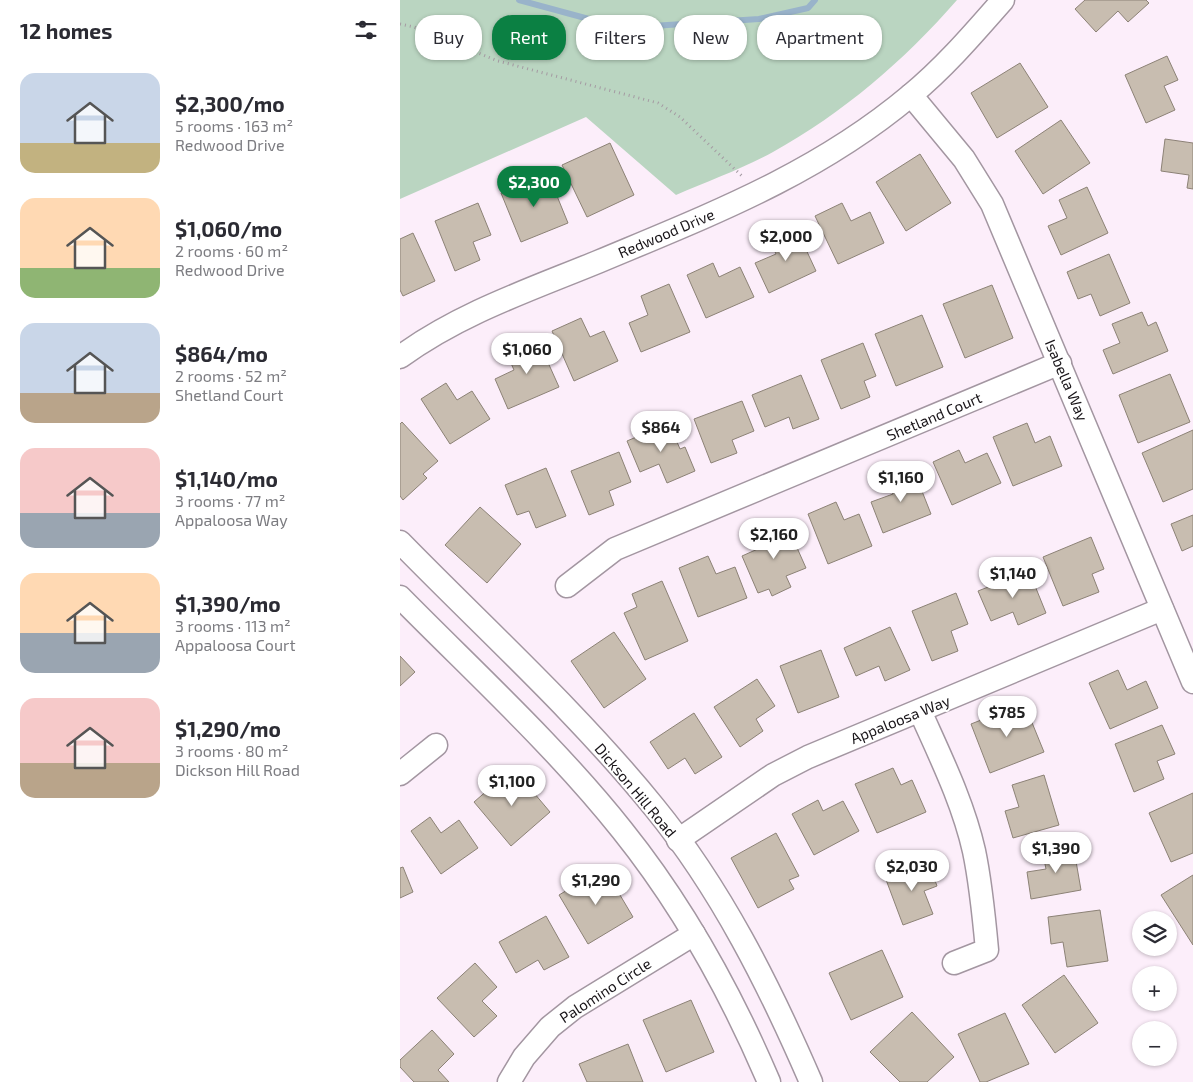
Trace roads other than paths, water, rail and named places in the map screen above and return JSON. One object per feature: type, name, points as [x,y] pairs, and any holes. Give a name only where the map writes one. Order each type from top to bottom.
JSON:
[{"type":"street","name":"Redwood Drive","points":[[400,357],[439,331],[481,310],[751,197],[836,150],[911,95],[937,72],[1003,0]]},
{"type":"street","name":"Isabella Way","points":[[911,95],[964,159],[992,204],[1193,682]]},
{"type":"street","name":"Shetland Court","points":[[567,586],[616,549],[1060,363]]},
{"type":"street","name":"Dickson Hill Road","points":[[400,542],[610,755],[655,808],[704,877],[758,967],[784,1018],[811,1082]]},
{"type":"street","points":[[400,597],[586,789],[646,862],[694,934],[748,1034],[769,1082]]},
{"type":"street","name":"Appaloosa Way","points":[[678,840],[773,774],[808,757],[1162,609]]},
{"type":"street","points":[[920,711],[960,803],[974,850],[982,899],[987,950],[954,964]]},
{"type":"street","points":[[400,774],[436,745]]},
{"type":"street","name":"Palomino Circle","points":[[509,1082],[524,1057],[550,1027],[575,1007],[694,934]]},
{"type":"waterway","points":[[519,0],[622,28],[759,19],[808,8],[815,0]]}]
